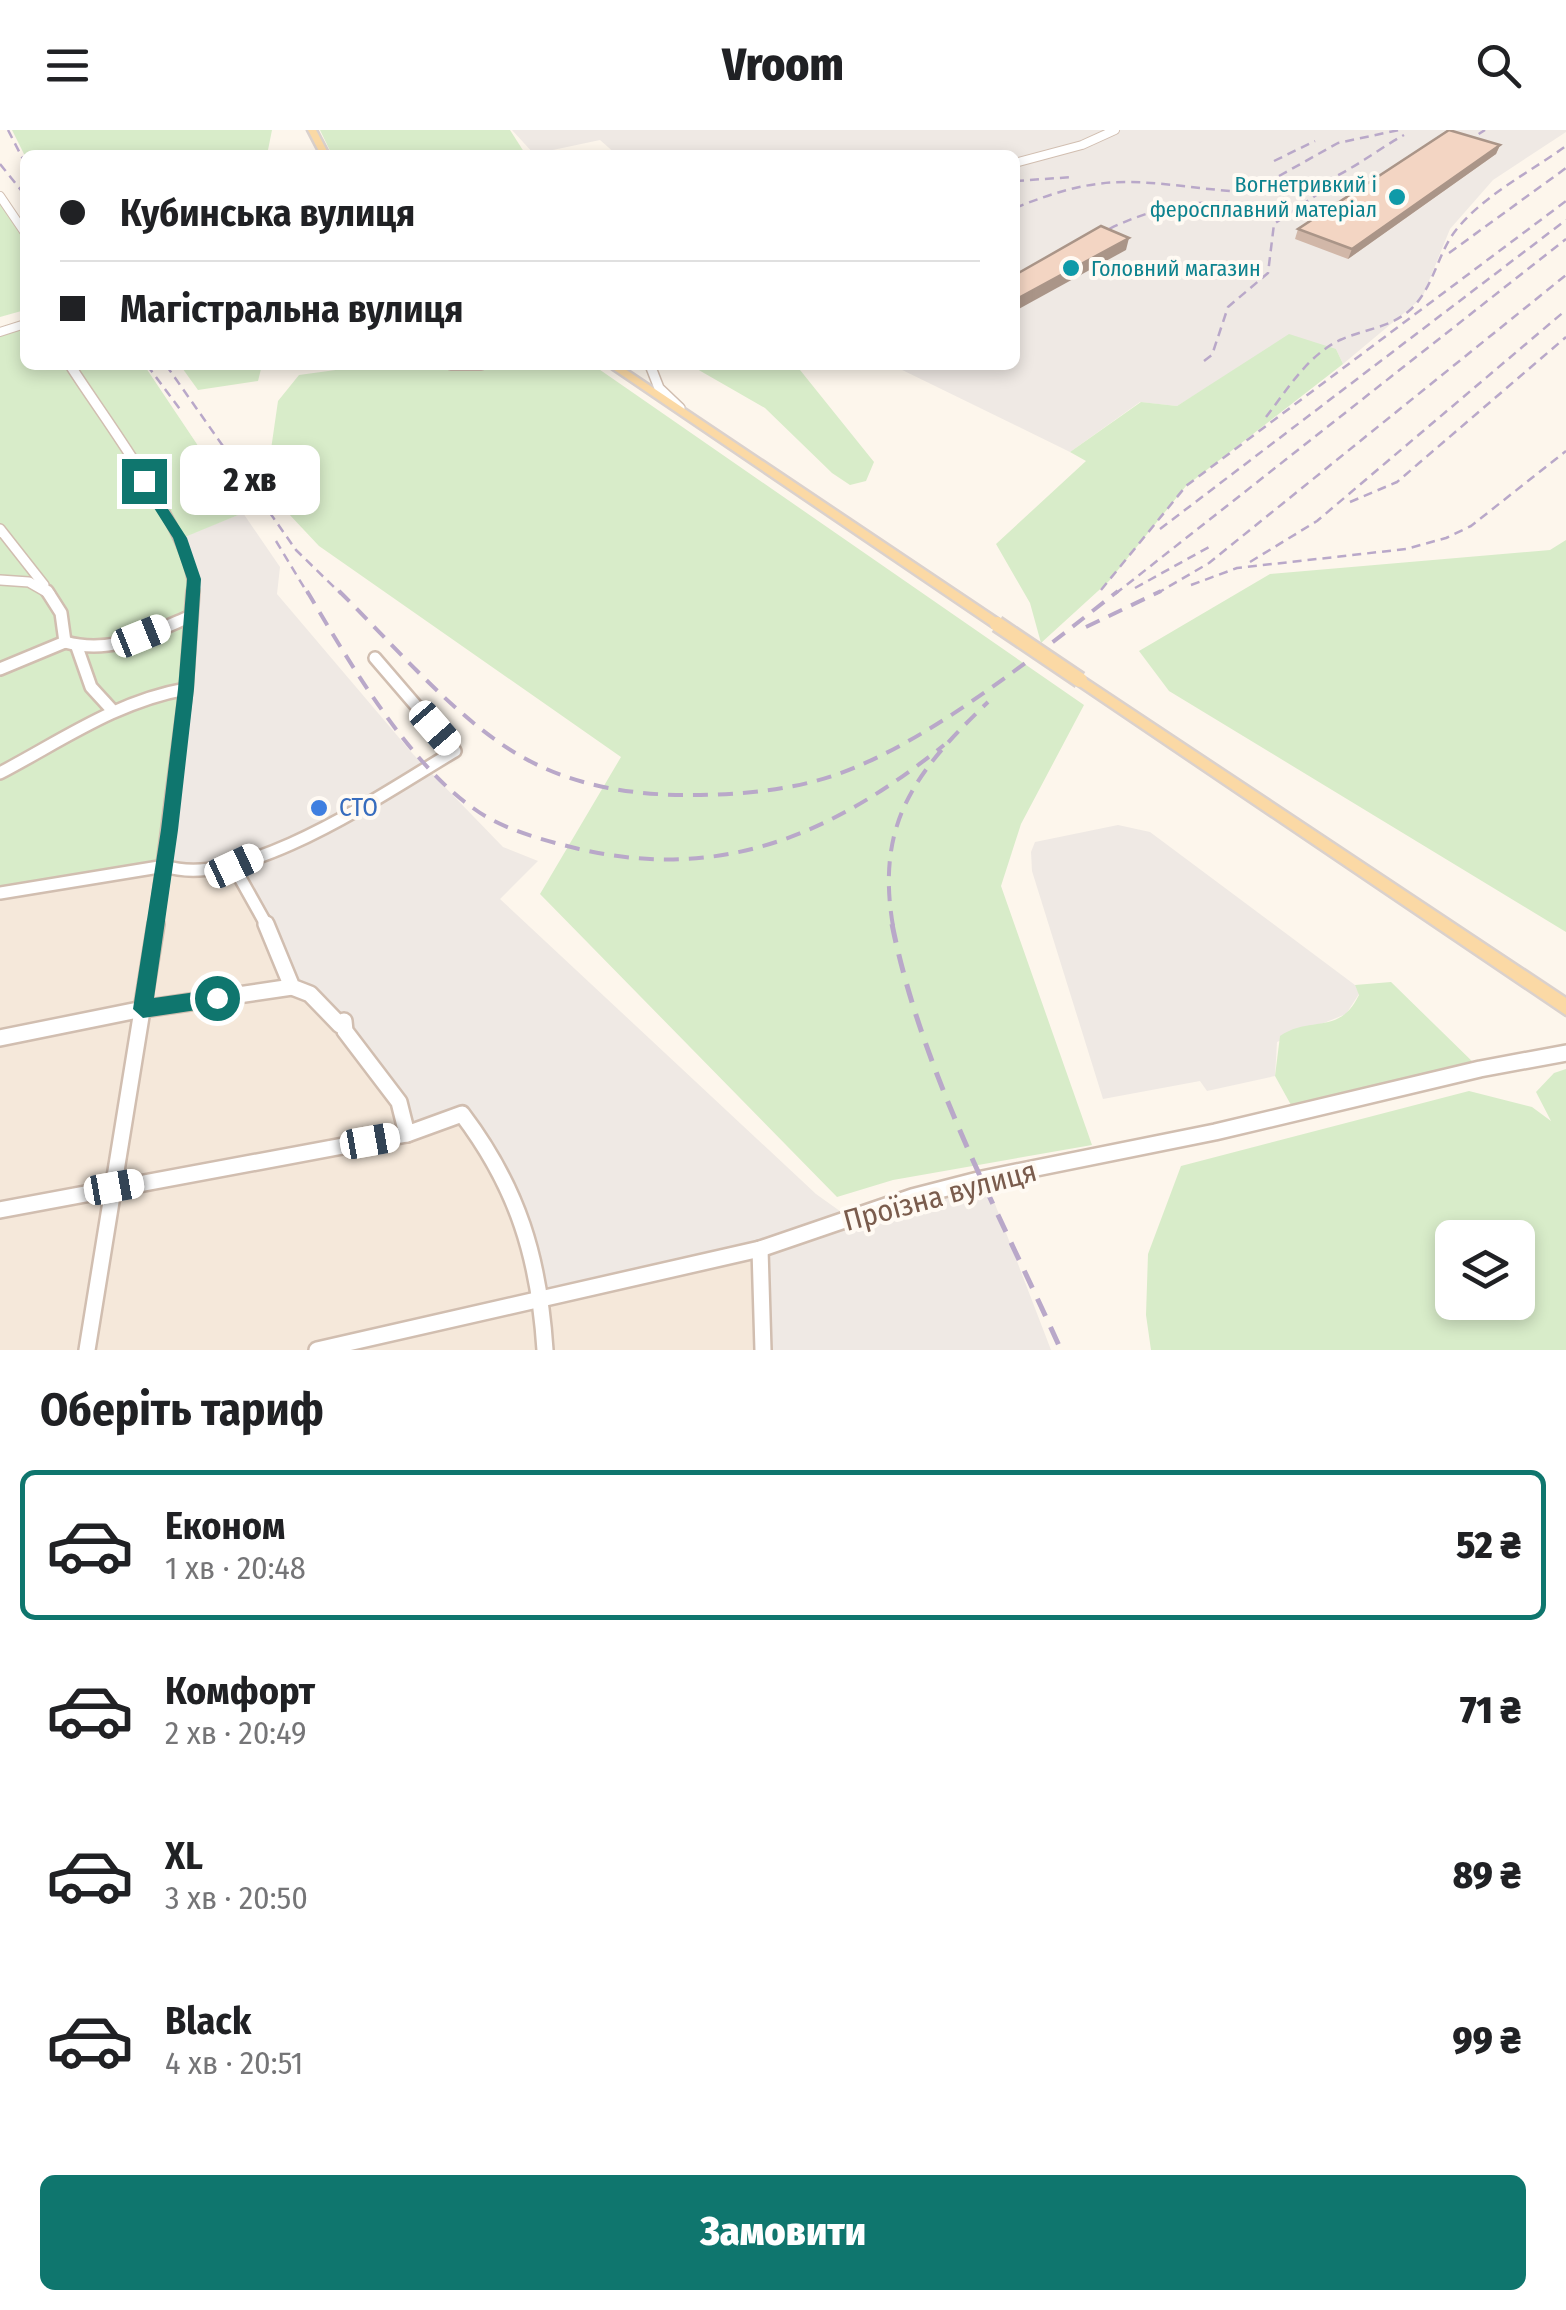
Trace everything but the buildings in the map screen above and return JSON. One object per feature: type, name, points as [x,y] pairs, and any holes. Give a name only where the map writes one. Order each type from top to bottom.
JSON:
[{"type":"main road","points":[[620,370],[1566,1006]]},
{"type":"street","points":[[1020,162],[1082,145],[1115,130]]},
{"type":"street","points":[[0,196],[20,226]]},
{"type":"street","points":[[73,370],[180,538],[194,579],[166,866],[87,1350]]},
{"type":"street","points":[[652,370],[659,388],[686,414]]},
{"type":"street","points":[[0,530],[49,590],[66,620],[71,644],[92,687],[113,711]]},
{"type":"street","points":[[0,580],[39,584],[49,590]]},
{"type":"street","points":[[0,669],[71,644],[88,650],[110,648],[192,616]]},
{"type":"street","points":[[0,893],[166,866],[187,873],[234,866],[329,823],[455,751],[375,658]]},
{"type":"street","points":[[0,773],[113,711],[164,691],[186,689]]},
{"type":"street","points":[[234,866],[262,914],[292,987]]},
{"type":"street","points":[[0,1038],[143,1009],[292,987],[310,994],[340,1025],[344,1021],[345,1031],[399,1102],[407,1134]]},
{"type":"street","name":"Проїзна вулиця","points":[[317,1350],[760,1249],[912,1197],[982,1180],[1199,1136],[1480,1069],[1566,1053]]},
{"type":"street","points":[[0,1210],[407,1134],[462,1114],[495,1160],[524,1232],[542,1299],[545,1350]]},
{"type":"street","points":[[760,1249],[763,1350]]},
{"type":"shaded area","points":[[512,130],[1566,130],[1493,180],[1450,229],[1422,298],[1343,364],[1336,349],[1216,382],[1177,406],[1140,402],[1070,452],[902,370],[1020,370],[1020,150],[611,150],[600,140],[553,150],[530,150]]},
{"type":"shaded area","points":[[243,513],[280,567],[277,594],[412,753],[503,847],[538,861],[500,899],[816,1194],[851,1219],[982,1180],[995,1204],[1051,1350],[763,1350],[760,1250],[542,1299],[524,1232],[463,1114],[407,1134],[399,1102],[345,1031],[292,987],[234,867],[165,866],[180,538]]},
{"type":"shaded area","points":[[1118,825],[1150,832],[1355,985],[1359,994],[1346,1014],[1277,1042],[1275,1076],[1207,1091],[1200,1081],[1103,1099],[1032,871],[1031,852],[1035,842]]},
{"type":"shaded area","points":[[165,866],[234,867],[462,1114],[759,1249],[763,1350],[0,1350],[0,893]]},
{"type":"green space","points":[[12,130],[272,130],[268,150],[22,150]]},
{"type":"green space","points":[[320,130],[510,130],[523,150],[330,150]]},
{"type":"green space","points":[[0,201],[20,231],[20,311],[0,317]]},
{"type":"green space","points":[[20,326],[20,370],[147,370],[243,513],[180,539],[194,579],[165,866],[0,893],[0,332]]},
{"type":"green space","points":[[1289,334],[1336,349],[1343,364],[1186,486],[1109,581],[1041,643],[1030,603],[996,544],[1086,461],[1070,452],[1141,402],[1177,406]]},
{"type":"green space","points":[[184,370],[261,370],[258,381],[198,390]]},
{"type":"green space","points":[[336,370],[600,370],[1084,705],[1021,824],[1001,886],[1092,1145],[893,1180],[837,1197],[540,894],[621,757],[319,546],[273,497],[267,477],[278,401],[299,375]]},
{"type":"green space","points":[[699,370],[800,370],[874,462],[866,481],[850,485],[832,473],[765,408]]},
{"type":"green space","points":[[1566,540],[1566,932],[1169,691],[1139,651],[1270,574],[1550,550]]},
{"type":"green space","points":[[1391,982],[1480,1069],[1296,1114],[1275,1076],[1280,1036],[1343,1016],[1359,995],[1355,985]]},
{"type":"green space","points":[[1566,1069],[1566,1350],[1151,1350],[1146,1315],[1148,1254],[1181,1166],[1469,1091],[1532,1107],[1551,1121],[1536,1092],[1554,1073]]},
{"type":"railway","points":[[8,130],[20,153]]},
{"type":"railway","points":[[1279,176],[1338,143],[1399,130]]},
{"type":"railway","points":[[1466,142],[1485,130]]},
{"type":"railway","points":[[1020,206],[1069,189],[1111,183],[1258,192],[1302,188],[1342,173],[1404,135]]},
{"type":"railway","points":[[1274,161],[1315,141]]},
{"type":"railway","points":[[1266,417],[1299,374],[1328,347],[1394,321],[1410,310],[1425,292],[1450,239],[1467,217],[1566,146]]},
{"type":"railway","points":[[0,164],[20,189]]},
{"type":"railway","points":[[1449,253],[1566,168]]},
{"type":"railway","points":[[1020,181],[1073,177]]},
{"type":"railway","points":[[1204,361],[1212,355],[1228,307],[1268,273],[1274,224],[1325,189]]},
{"type":"railway","points":[[1101,590],[1186,486],[1566,201]]},
{"type":"railway","points":[[1083,243],[1152,212],[1188,204],[1228,202]]},
{"type":"railway","points":[[1160,529],[1566,220]]},
{"type":"railway","points":[[1115,594],[1566,239]]},
{"type":"railway","points":[[1156,594],[1209,563],[1566,275]]},
{"type":"railway","points":[[1250,562],[1317,521],[1566,310]]},
{"type":"railway","points":[[1350,502],[1397,482],[1566,337]]},
{"type":"railway","points":[[151,370],[182,412]]},
{"type":"railway","points":[[170,370],[296,550],[341,594]]},
{"type":"railway","points":[[1191,585],[1237,568],[1406,549],[1446,538],[1471,526],[1566,451]]},
{"type":"railway","points":[[276,541],[308,594]]},
{"type":"railway","points":[[1135,588],[1209,547]]},
{"type":"railway","points":[[307,591],[381,708],[449,788],[497,822],[579,849],[631,858],[681,859],[729,854],[774,843],[818,826],[860,803],[944,745]]},
{"type":"railway","points":[[339,591],[452,704],[526,759],[564,776],[604,787],[687,795],[782,788],[820,780],[873,759],[947,718],[1118,591]]},
{"type":"railway","points":[[1086,627],[1161,591]]},
{"type":"railway","points":[[893,926],[890,857],[907,801],[941,751],[988,702]]},
{"type":"railway","points":[[892,924],[905,979],[942,1088],[1061,1350]]},
{"type":"place","name":"Вогнетривкий і феросплавний матеріал","points":[[1397,197]]},
{"type":"place","name":"Головний магазин","points":[[1071,268]]},
{"type":"place","name":"СТО","points":[[319,808]]},
{"type":"route","points":[[144,481],[180,538],[194,579],[166,866],[143,1009],[217,998]]}]
